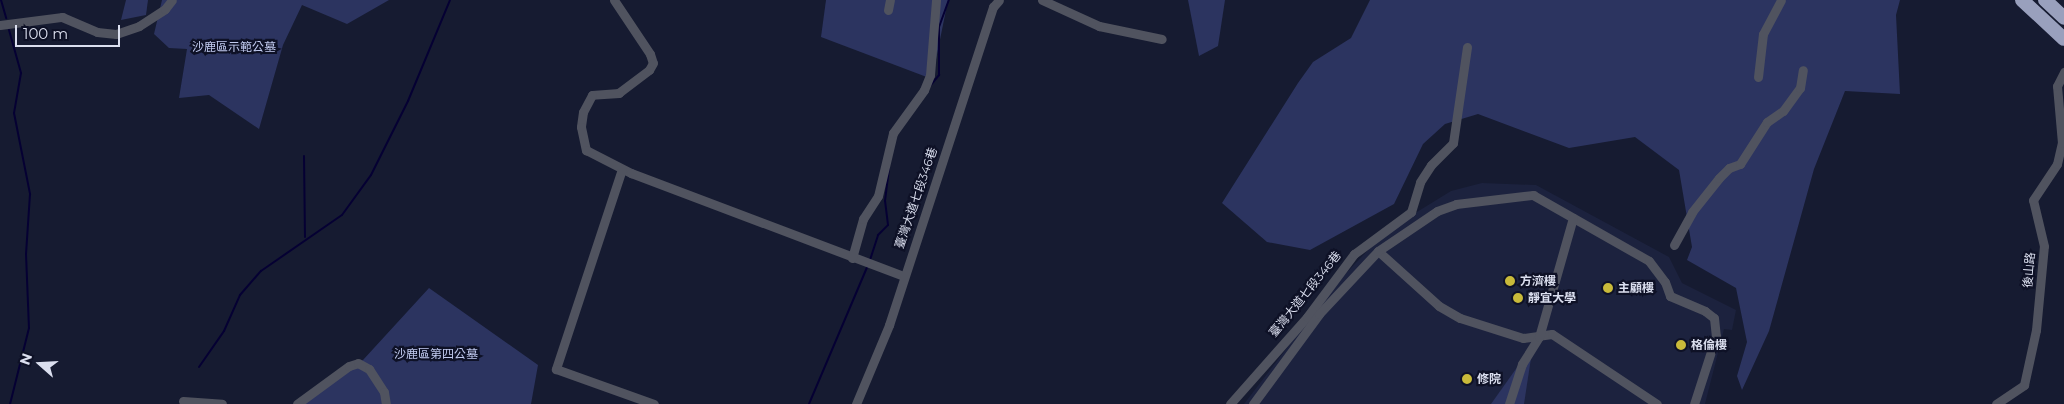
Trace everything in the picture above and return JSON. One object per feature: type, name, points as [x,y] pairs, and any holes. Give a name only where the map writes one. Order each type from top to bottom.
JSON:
[{"type":"highway","points":[[2022,0],[2064,39]]},
{"type":"highway","points":[[2046,0],[2064,18]]},
{"type":"street","points":[[0,25],[62,17],[97,32],[116,34],[139,26],[165,9],[172,0]]},
{"type":"street","points":[[614,0],[650,54],[653,63],[649,70],[619,93],[592,95],[581,127],[586,150],[622,169],[903,276]]},
{"type":"street","points":[[888,10],[890,0]]},
{"type":"street","points":[[852,258],[863,219],[878,196],[893,132],[924,90],[930,75],[936,0]]},
{"type":"street","name":"臺灣大道七段346巷","points":[[856,404],[889,325],[903,276],[993,7],[999,0]]},
{"type":"street","points":[[1042,0],[1099,26],[1162,39]]},
{"type":"street","points":[[1758,77],[1763,34],[1781,0]]},
{"type":"street","name":"臺灣大道七段346巷","points":[[1230,404],[1307,317],[1354,254],[1411,212],[1420,182],[1431,165],[1453,143],[1467,47]]},
{"type":"street","points":[[1674,245],[1692,212],[1719,178],[1729,168],[1740,164],[1767,122],[1783,111],[1800,88],[1803,70]]},
{"type":"street","name":"後山路","points":[[1996,404],[2024,385],[2036,330],[2044,246],[2033,200],[2059,157],[2062,144],[2057,86],[2064,72]]},
{"type":"street","points":[[622,169],[556,369],[654,404]]},
{"type":"street","points":[[1253,404],[1319,314],[1378,251],[1437,212],[1456,204],[1491,198],[1533,195],[1649,262],[1665,282],[1670,296],[1714,318],[1716,336],[1694,404]]},
{"type":"street","points":[[1509,404],[1522,364],[1539,337],[1573,218]]},
{"type":"street","points":[[1378,251],[1439,306],[1460,318],[1523,338],[1552,334],[1656,404]]},
{"type":"street","points":[[297,404],[349,366],[358,363],[369,369],[384,392],[386,404]]},
{"type":"street","points":[[183,401],[222,404]]},
{"type":"shaded area","name":"靜宜大學","points":[[1482,183],[1536,185],[1669,257],[1682,283],[1736,310],[1732,330],[1724,329],[1705,404],[1244,404],[1335,285],[1386,231],[1451,191]]},
{"type":"green space","points":[[126,0],[148,0],[146,15],[121,20]]},
{"type":"green space","name":"沙鹿區示範公墓","points":[[162,0],[389,0],[347,24],[302,5],[283,45],[259,129],[209,95],[179,98],[187,49],[169,48],[154,34]]},
{"type":"green space","points":[[826,0],[948,0],[932,79],[821,37]]},
{"type":"green space","points":[[1188,0],[1225,0],[1218,46],[1199,56]]},
{"type":"green space","points":[[1370,0],[1900,0],[1896,15],[1900,94],[1845,91],[1814,169],[1769,331],[1742,390],[1737,376],[1747,342],[1736,288],[1687,260],[1692,247],[1679,170],[1635,137],[1569,148],[1478,114],[1445,124],[1423,144],[1394,204],[1310,250],[1267,242],[1222,203],[1313,62],[1351,38]]},
{"type":"green space","name":"沙鹿區第四公墓","points":[[429,288],[538,365],[531,404],[296,404],[363,360]]},
{"type":"green space","points":[[1533,345],[1524,404],[1491,404]]},
{"type":"waterway","points":[[1,0],[6,18]]},
{"type":"waterway","points":[[199,367],[224,331],[240,295],[261,271],[342,215],[371,175],[408,101],[450,0]]},
{"type":"waterway","points":[[929,87],[939,75],[939,27],[949,0]]},
{"type":"waterway","points":[[9,30],[21,73],[14,113],[30,194],[26,254],[29,328],[10,404]]},
{"type":"waterway","points":[[304,156],[305,237]]},
{"type":"waterway","points":[[870,260],[878,235],[888,225],[885,201],[889,168]]},
{"type":"waterway","points":[[809,404],[868,265]]},
{"type":"place","name":"方濟樓","points":[[1510,281]]},
{"type":"place","name":"主顧樓","points":[[1608,288]]},
{"type":"place","name":"靜宜大學","points":[[1518,298]]},
{"type":"place","name":"格倫樓","points":[[1681,345]]},
{"type":"place","name":"修院","points":[[1467,379]]}]
